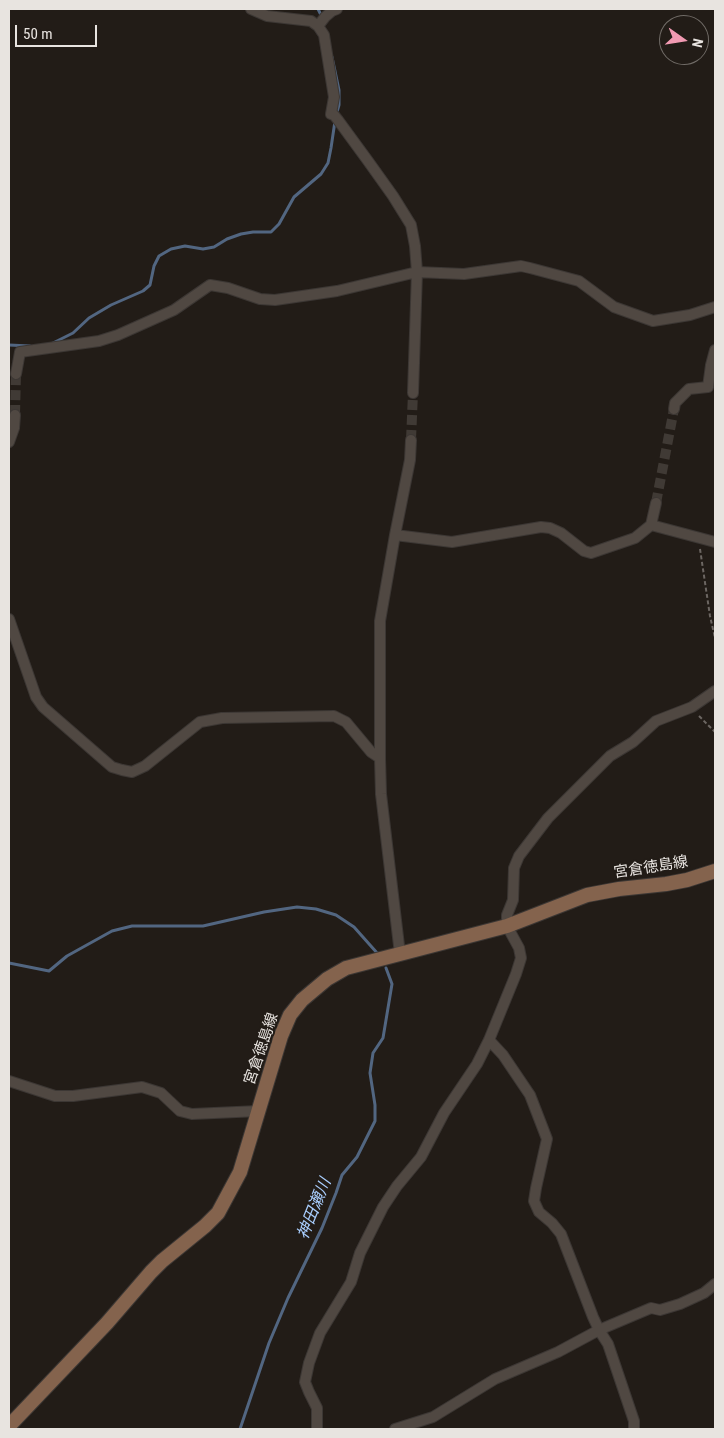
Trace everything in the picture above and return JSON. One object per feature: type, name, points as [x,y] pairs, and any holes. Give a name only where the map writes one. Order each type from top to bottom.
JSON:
[{"type":"main road","name":"宮倉徳島線","points":[[9,1426],[107,1323],[151,1272],[218,1213],[240,1172],[281,1036],[290,1015],[302,1000],[326,979],[346,968],[507,926],[587,895],[619,889],[666,884],[687,880],[715,871]]},
{"type":"street","points":[[251,9],[267,16],[311,21],[321,21],[337,9]]},
{"type":"street","points":[[321,21],[334,96],[331,114],[336,118],[393,196],[411,225],[417,272],[413,393]]},
{"type":"street","points":[[16,374],[20,352],[99,341],[118,335],[174,310],[210,285],[228,288],[260,299],[275,300],[337,290],[417,272],[464,274],[521,266],[579,281],[614,307],[653,321],[690,315],[715,307]]},
{"type":"street","points":[[674,409],[675,403],[689,389],[708,387],[715,350]]},
{"type":"street","points":[[9,442],[14,428],[14,416]]},
{"type":"street","points":[[400,954],[381,794],[380,621],[410,460],[411,440]]},
{"type":"street","points":[[395,535],[452,542],[541,527],[550,528],[561,533],[584,551],[591,553],[635,538],[651,525],[656,503]]},
{"type":"street","points":[[651,525],[715,542]]},
{"type":"street","points":[[9,619],[36,697],[112,767],[132,772],[145,766],[200,722],[222,718],[334,716],[346,722],[371,752],[380,758]]},
{"type":"street","points":[[317,1429],[317,1408],[305,1382],[309,1363],[320,1333],[351,1282],[360,1253],[383,1207],[397,1186],[421,1157],[444,1113],[478,1064],[521,958],[519,948],[507,926],[507,915],[513,900],[514,868],[519,856],[548,818],[610,756],[633,742],[656,721],[692,707],[715,691]]},
{"type":"street","points":[[489,1040],[503,1054],[530,1095],[547,1139],[534,1202],[539,1212],[561,1234],[599,1330],[608,1344],[634,1421],[634,1429]]},
{"type":"street","points":[[9,1081],[55,1096],[72,1096],[142,1087],[161,1093],[180,1111],[192,1114],[259,1111]]},
{"type":"street","points":[[395,1429],[433,1416],[495,1379],[558,1352],[599,1330],[651,1308],[660,1310],[680,1304],[704,1294],[715,1284]]},
{"type":"path","points":[[699,538],[715,638]]},
{"type":"path","points":[[692,707],[715,732]]},
{"type":"waterway","points":[[318,9],[322,17]]},
{"type":"waterway","points":[[332,57],[339,90],[339,105],[336,115]]},
{"type":"waterway","points":[[53,343],[73,333],[89,318],[111,305],[143,291],[150,285],[154,266],[159,256],[171,249],[185,246],[203,249],[214,247],[227,239],[241,234],[271,232],[279,224],[294,197],[321,174],[328,163],[335,121]]},
{"type":"waterway","points":[[9,345],[30,346]]},
{"type":"waterway","name":"神田瀬川","points":[[9,963],[49,971],[67,956],[112,931],[132,926],[203,926],[264,912],[297,907],[316,909],[336,915],[354,927],[378,954]]},
{"type":"waterway","name":"神田瀬川","points":[[240,1429],[269,1343],[288,1298],[322,1228],[342,1175],[357,1157],[375,1121],[375,1105],[370,1073],[373,1053],[383,1038],[392,984],[386,968]]},
{"type":"tunnel","points":[[15,415],[16,374]]},
{"type":"tunnel","points":[[411,440],[413,393]]},
{"type":"tunnel","points":[[656,503],[674,409]]}]
